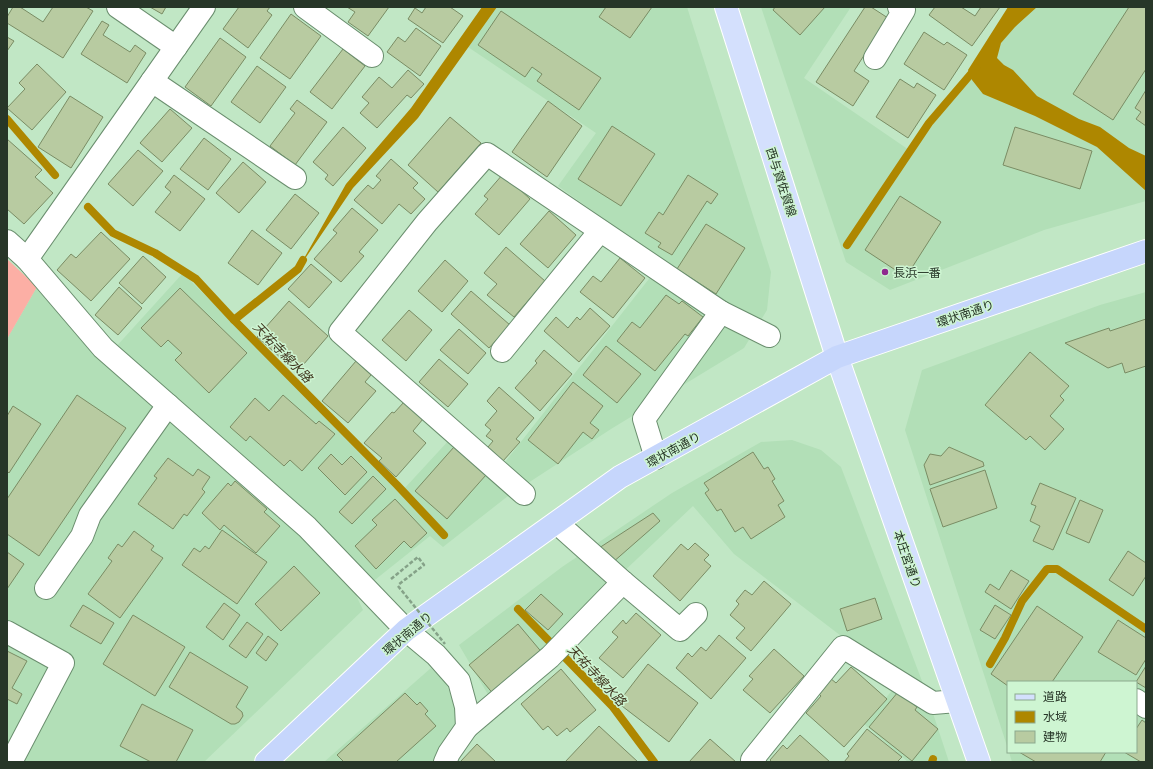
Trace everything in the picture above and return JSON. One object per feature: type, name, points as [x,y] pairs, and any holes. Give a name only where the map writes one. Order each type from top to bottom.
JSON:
[{"type":"highway","name":"環状南通り","points":[[266,762],[406,630],[620,477],[838,357],[1146,251]]},
{"type":"main road","name":"西与賀佐賀線","points":[[726,7],[838,357]]},
{"type":"main road","name":"本庄宮通り","points":[[838,357],[979,762]]},
{"type":"street","points":[[118,7],[176,47]]},
{"type":"street","points":[[27,259],[204,7]]},
{"type":"street","points":[[305,7],[372,56]]},
{"type":"street","points":[[875,58],[904,10],[900,7]]},
{"type":"street","points":[[152,81],[295,178]]},
{"type":"street","points":[[524,494],[340,332],[427,222],[487,154],[721,312],[768,336]]},
{"type":"street","points":[[502,351],[600,231]]},
{"type":"street","points":[[7,241],[27,259],[102,348],[307,527],[406,630],[436,656],[459,681],[466,706],[467,727]]},
{"type":"street","points":[[656,458],[644,419],[721,312]]},
{"type":"street","points":[[46,588],[82,536],[90,515],[168,405]]},
{"type":"street","points":[[557,523],[680,630],[696,614]]},
{"type":"street","points":[[445,762],[449,752],[467,727],[557,651],[624,582]]},
{"type":"street","points":[[7,632],[64,663],[11,762]]},
{"type":"street","points":[[755,762],[752,760],[843,647],[933,703],[958,701]]},
{"type":"street","points":[[1137,701],[1146,707]]},
{"type":"path","points":[[389,580],[418,557],[424,565],[398,586],[445,644]]},
{"type":"shaded area","points":[[487,7],[687,7],[771,272],[767,310],[744,348],[611,429],[508,496],[443,547],[430,536],[356,595],[363,610],[204,762],[7,762],[7,339],[37,287],[104,360],[183,273],[347,438],[403,490],[450,439],[491,480],[663,261],[558,186],[596,133],[462,43]]},
{"type":"shaded area","points":[[761,7],[851,7],[804,78],[912,152],[1023,7],[1146,7],[1146,201],[1044,230],[890,290],[846,262]]},
{"type":"shaded area","points":[[7,259],[37,287],[7,339]]},
{"type":"shaded area","points":[[1146,292],[1146,762],[1012,762],[1009,753],[1137,753],[1137,681],[1007,681],[1007,746],[905,430],[922,370],[1100,305]]},
{"type":"shaded area","points":[[792,440],[821,450],[841,467],[925,689],[949,762],[908,762],[864,724],[900,681],[734,554],[693,506],[490,698],[459,645],[562,567],[672,493],[761,442]]},
{"type":"shaded area","points":[[431,668],[446,683],[461,722],[440,762],[324,762]]},
{"type":"water","points":[[482,7],[497,7],[418,118],[353,188],[298,269],[346,184],[411,108]]},
{"type":"water","points":[[1008,7],[1037,7],[1015,27],[1001,43],[997,58],[1004,65],[1013,70],[1037,96],[1079,119],[1100,127],[1129,148],[1146,156],[1146,191],[1097,147],[1035,116],[983,94],[972,80],[968,70]]},
{"type":"building","points":[[13,7],[20,7],[43,22],[53,7],[86,7],[93,11],[63,58],[7,23],[7,17]]},
{"type":"building","points":[[150,7],[166,7],[162,14]]},
{"type":"building","points":[[239,7],[270,7],[267,11],[272,15],[248,48],[223,29]]},
{"type":"building","points":[[347,7],[389,7],[368,36],[348,22],[355,12]]},
{"type":"building","points":[[426,7],[450,7],[463,16],[443,43],[408,19],[415,8],[422,13]]},
{"type":"building","points":[[606,7],[652,7],[630,38],[599,17]]},
{"type":"building","points":[[775,7],[825,7],[800,35],[773,10]]},
{"type":"building","points":[[865,7],[871,7],[888,18],[854,71],[869,81],[853,106],[816,82]]},
{"type":"building","points":[[935,7],[961,7],[975,16],[981,7],[1000,7],[972,46],[929,15]]},
{"type":"building","points":[[1129,7],[1146,7],[1146,69],[1113,120],[1073,94]]},
{"type":"building","points":[[501,11],[601,78],[579,110],[537,81],[542,74],[532,67],[525,77],[478,45]]},
{"type":"building","points":[[291,14],[321,36],[290,79],[260,58]]},
{"type":"building","points":[[102,21],[109,25],[103,35],[130,52],[135,45],[146,53],[127,83],[81,54]]},
{"type":"building","points":[[416,28],[441,46],[420,76],[387,52],[398,37],[405,42]]},
{"type":"building","points":[[924,32],[944,45],[947,42],[967,55],[944,90],[904,64]]},
{"type":"building","points":[[7,37],[14,41],[7,51]]},
{"type":"building","points":[[220,38],[246,57],[211,106],[185,87]]},
{"type":"building","points":[[343,49],[365,66],[332,109],[310,92]]},
{"type":"building","points":[[37,64],[66,92],[32,130],[7,108],[25,89],[19,83]]},
{"type":"building","points":[[257,66],[286,87],[260,123],[231,102]]},
{"type":"building","points":[[408,70],[424,84],[411,98],[407,95],[377,128],[360,113],[369,103],[362,97],[379,77],[392,88]]},
{"type":"building","points":[[900,79],[914,88],[917,83],[936,95],[908,138],[876,117]]},
{"type":"building","points":[[1146,90],[1146,126],[1136,119],[1141,112],[1135,108]]},
{"type":"building","points":[[70,96],[103,117],[71,168],[38,147]]},
{"type":"building","points":[[297,100],[327,122],[295,165],[270,146],[295,113],[290,109]]},
{"type":"building","points":[[548,101],[582,126],[547,177],[512,152]]},
{"type":"building","points":[[170,109],[192,128],[162,162],[140,143]]},
{"type":"building","points":[[450,117],[481,143],[438,192],[408,165]]},
{"type":"building","points":[[612,126],[655,154],[621,206],[578,179]]},
{"type":"building","points":[[343,127],[366,148],[333,186],[325,179],[328,175],[313,162]]},
{"type":"building","points":[[1015,127],[1092,151],[1080,189],[1003,165]]},
{"type":"building","points":[[204,138],[231,159],[208,190],[180,169]]},
{"type":"building","points":[[7,139],[42,170],[35,177],[53,193],[24,224],[7,209]]},
{"type":"building","points":[[138,150],[163,171],[133,206],[108,184]]},
{"type":"building","points":[[391,159],[418,183],[413,188],[425,199],[411,214],[399,204],[382,224],[354,200],[368,185],[373,189],[381,180],[376,176]]},
{"type":"building","points":[[243,162],[266,182],[239,213],[216,193]]},
{"type":"building","points":[[503,174],[530,199],[499,235],[475,214],[488,199],[484,196]]},
{"type":"building","points":[[174,175],[205,199],[180,231],[155,212],[171,192],[165,187]]},
{"type":"building","points":[[688,175],[718,194],[711,204],[707,201],[672,255],[658,247],[661,243],[645,233],[659,212],[663,215]]},
{"type":"building","points":[[295,194],[319,213],[291,249],[266,230]]},
{"type":"building","points":[[900,196],[941,222],[906,277],[865,250]]},
{"type":"building","points":[[352,208],[378,230],[359,252],[364,256],[341,282],[314,259],[337,233],[333,230]]},
{"type":"building","points":[[549,211],[576,235],[548,268],[520,244]]},
{"type":"building","points":[[706,224],[745,248],[716,294],[677,269]]},
{"type":"building","points":[[252,230],[282,253],[258,285],[228,263]]},
{"type":"building","points":[[101,232],[130,259],[91,301],[57,270],[71,254],[76,258]]},
{"type":"building","points":[[506,247],[545,281],[514,317],[487,295],[497,284],[484,273]]},
{"type":"building","points":[[143,256],[166,277],[142,304],[119,283]]},
{"type":"building","points":[[620,258],[645,278],[613,318],[580,292],[593,276],[601,282]]},
{"type":"building","points":[[445,260],[468,281],[442,312],[418,291]]},
{"type":"building","points":[[311,264],[332,282],[309,308],[288,289]]},
{"type":"building","points":[[119,287],[142,308],[118,335],[95,315]]},
{"type":"building","points":[[180,288],[247,353],[209,393],[175,360],[182,353],[168,340],[161,347],[141,328]]},
{"type":"building","points":[[471,291],[510,325],[489,348],[451,314]]},
{"type":"building","points":[[666,295],[679,304],[682,301],[703,317],[688,336],[685,334],[655,371],[617,341],[632,322],[640,328]]},
{"type":"building","points":[[289,301],[328,336],[297,372],[257,337]]},
{"type":"building","points":[[590,308],[610,326],[579,362],[544,331],[556,317],[568,328],[577,317],[580,320]]},
{"type":"building","points":[[409,310],[432,330],[406,361],[382,340]]},
{"type":"building","points":[[1146,319],[1146,366],[1125,373],[1122,363],[1108,368],[1065,343],[1109,328],[1110,331]]},
{"type":"building","points":[[459,329],[486,353],[468,374],[440,350]]},
{"type":"building","points":[[606,346],[641,374],[617,403],[583,375]]},
{"type":"building","points":[[544,350],[572,374],[540,411],[515,388],[537,363],[535,361]]},
{"type":"building","points":[[1030,352],[1069,386],[1060,396],[1064,400],[1050,416],[1064,429],[1045,450],[1030,436],[1026,440],[985,405]]},
{"type":"building","points":[[439,359],[468,384],[448,407],[419,382]]},
{"type":"building","points":[[356,361],[371,375],[365,382],[376,391],[348,423],[322,401]]},
{"type":"building","points":[[573,382],[603,406],[590,423],[599,430],[592,439],[583,432],[558,464],[528,440]]},
{"type":"building","points":[[499,387],[534,418],[516,439],[520,442],[503,461],[488,447],[493,441],[486,436],[491,430],[485,425],[497,411],[487,401]]},
{"type":"building","points":[[77,395],[126,428],[39,556],[7,534],[7,499]]},
{"type":"building","points":[[283,395],[316,424],[319,421],[335,434],[302,471],[290,460],[284,466],[250,436],[246,441],[230,427],[255,398],[269,411]]},
{"type":"building","points":[[404,402],[423,419],[413,431],[426,443],[396,477],[379,461],[382,458],[364,443],[392,412],[394,413]]},
{"type":"building","points":[[13,406],[41,424],[9,473],[7,471],[7,416]]},
{"type":"building","points":[[454,447],[486,475],[447,519],[415,491]]},
{"type":"building","points":[[949,447],[983,462],[984,466],[930,485],[924,465],[930,454],[941,456]]},
{"type":"building","points":[[753,452],[764,469],[768,467],[775,479],[772,481],[784,501],[778,505],[785,517],[751,539],[743,527],[735,532],[721,509],[717,511],[705,493],[709,490],[704,483]]},
{"type":"building","points":[[331,454],[342,465],[351,456],[367,472],[345,495],[318,468]]},
{"type":"building","points":[[168,458],[193,476],[198,469],[210,477],[202,489],[205,492],[187,516],[184,514],[173,529],[138,504],[157,478],[154,476]]},
{"type":"building","points":[[985,470],[997,508],[943,527],[930,489]]},
{"type":"building","points":[[373,476],[386,489],[352,524],[339,512]]},
{"type":"building","points":[[235,481],[267,509],[264,512],[280,526],[256,553],[224,525],[220,530],[202,513],[228,483],[231,486]]},
{"type":"building","points":[[1040,483],[1076,498],[1053,550],[1033,541],[1040,526],[1030,521],[1036,506],[1031,504]]},
{"type":"building","points":[[395,499],[427,533],[411,548],[404,541],[376,569],[355,546],[377,525],[372,520]]},
{"type":"building","points":[[1080,500],[1103,510],[1089,543],[1066,533]]},
{"type":"building","points":[[653,513],[660,521],[612,563],[599,548]]},
{"type":"building","points":[[222,530],[267,562],[237,604],[182,565],[194,548],[200,552],[205,546],[209,549]]},
{"type":"building","points":[[134,531],[154,546],[151,550],[163,558],[120,618],[88,594],[112,561],[108,558],[118,544],[122,547]]},
{"type":"building","points":[[695,543],[709,555],[704,560],[711,566],[680,601],[653,576],[681,544],[688,550]]},
{"type":"building","points":[[1128,551],[1146,563],[1146,576],[1133,596],[1109,580]]},
{"type":"building","points":[[7,552],[24,564],[7,589]]},
{"type":"building","points":[[294,566],[320,593],[281,631],[255,604]]},
{"type":"building","points":[[1011,570],[1029,581],[1011,609],[985,592],[990,584],[999,590]]},
{"type":"building","points":[[764,581],[791,604],[751,651],[736,638],[745,628],[730,615],[739,604],[736,601],[745,590],[752,595]]},
{"type":"building","points":[[541,594],[563,614],[548,630],[525,610]]},
{"type":"building","points":[[875,598],[882,619],[847,631],[840,609]]},
{"type":"building","points":[[224,603],[240,615],[223,640],[206,627]]},
{"type":"building","points":[[83,605],[114,623],[101,644],[70,626]]},
{"type":"building","points":[[995,605],[1011,615],[995,639],[980,630]]},
{"type":"building","points":[[1037,606],[1083,637],[1053,681],[1007,681],[1007,685],[991,674]]},
{"type":"building","points":[[636,613],[661,635],[623,678],[599,658],[618,637],[612,632],[623,620],[626,624]]},
{"type":"building","points":[[133,615],[185,647],[155,696],[103,664]]},
{"type":"building","points":[[1118,620],[1146,638],[1146,659],[1136,675],[1098,652]]},
{"type":"building","points":[[247,622],[263,634],[246,658],[229,646]]},
{"type":"building","points":[[518,624],[544,655],[495,696],[469,665]]},
{"type":"building","points":[[719,635],[746,658],[711,699],[676,668],[688,653],[692,657],[701,647],[706,651]]},
{"type":"building","points":[[268,636],[278,644],[266,661],[256,653]]},
{"type":"building","points":[[774,649],[804,676],[770,713],[743,690],[753,679],[749,676]]},
{"type":"building","points":[[7,651],[27,661],[12,688],[22,694],[17,704],[7,699]]},
{"type":"building","points":[[190,652],[248,687],[236,707],[242,712],[243,716],[239,722],[231,724],[169,687]]},
{"type":"building","points":[[648,664],[698,703],[669,742],[618,703]]},
{"type":"building","points":[[1146,666],[1146,688],[1137,681]]},
{"type":"building","points":[[851,667],[887,699],[844,747],[806,713],[821,696],[817,692],[830,678],[836,683]]},
{"type":"building","points":[[561,669],[596,710],[570,732],[567,728],[557,736],[548,726],[543,730],[521,704]]},
{"type":"building","points":[[898,692],[917,707],[915,710],[938,729],[912,761],[869,727]]},
{"type":"building","points":[[405,693],[417,705],[420,702],[428,711],[425,714],[436,726],[396,762],[344,762],[337,755]]},
{"type":"building","points":[[142,704],[193,730],[176,762],[151,762],[120,746]]},
{"type":"building","points":[[1142,720],[1146,723],[1146,762],[1141,762],[1126,753],[1137,753],[1137,728]]},
{"type":"building","points":[[599,726],[638,762],[565,762]]},
{"type":"building","points":[[867,729],[902,757],[897,762],[844,762],[849,756],[847,754]]},
{"type":"building","points":[[800,735],[830,762],[772,762],[770,760],[783,745],[787,749]]},
{"type":"building","points":[[710,739],[736,762],[689,762]]},
{"type":"building","points":[[477,744],[496,762],[461,761]]},
{"type":"building","points":[[1021,753],[1105,753],[1100,762],[1036,762]]},
{"type":"waterway","points":[[847,245],[929,123],[976,68]]},
{"type":"waterway","name":"天祐寺線水路","points":[[7,119],[55,175]]},
{"type":"waterway","name":"天祐寺線水路","points":[[88,207],[113,233],[155,253],[196,279],[234,320],[397,485],[444,535]]},
{"type":"waterway","points":[[234,320],[298,269],[303,260]]},
{"type":"waterway","points":[[990,664],[1005,638],[1022,601],[1047,569],[1057,569],[1146,629]]},
{"type":"waterway","name":"天祐寺線水路","points":[[518,609],[613,707],[654,762]]},
{"type":"place","name":"長浜一番","points":[[885,272]]}]
